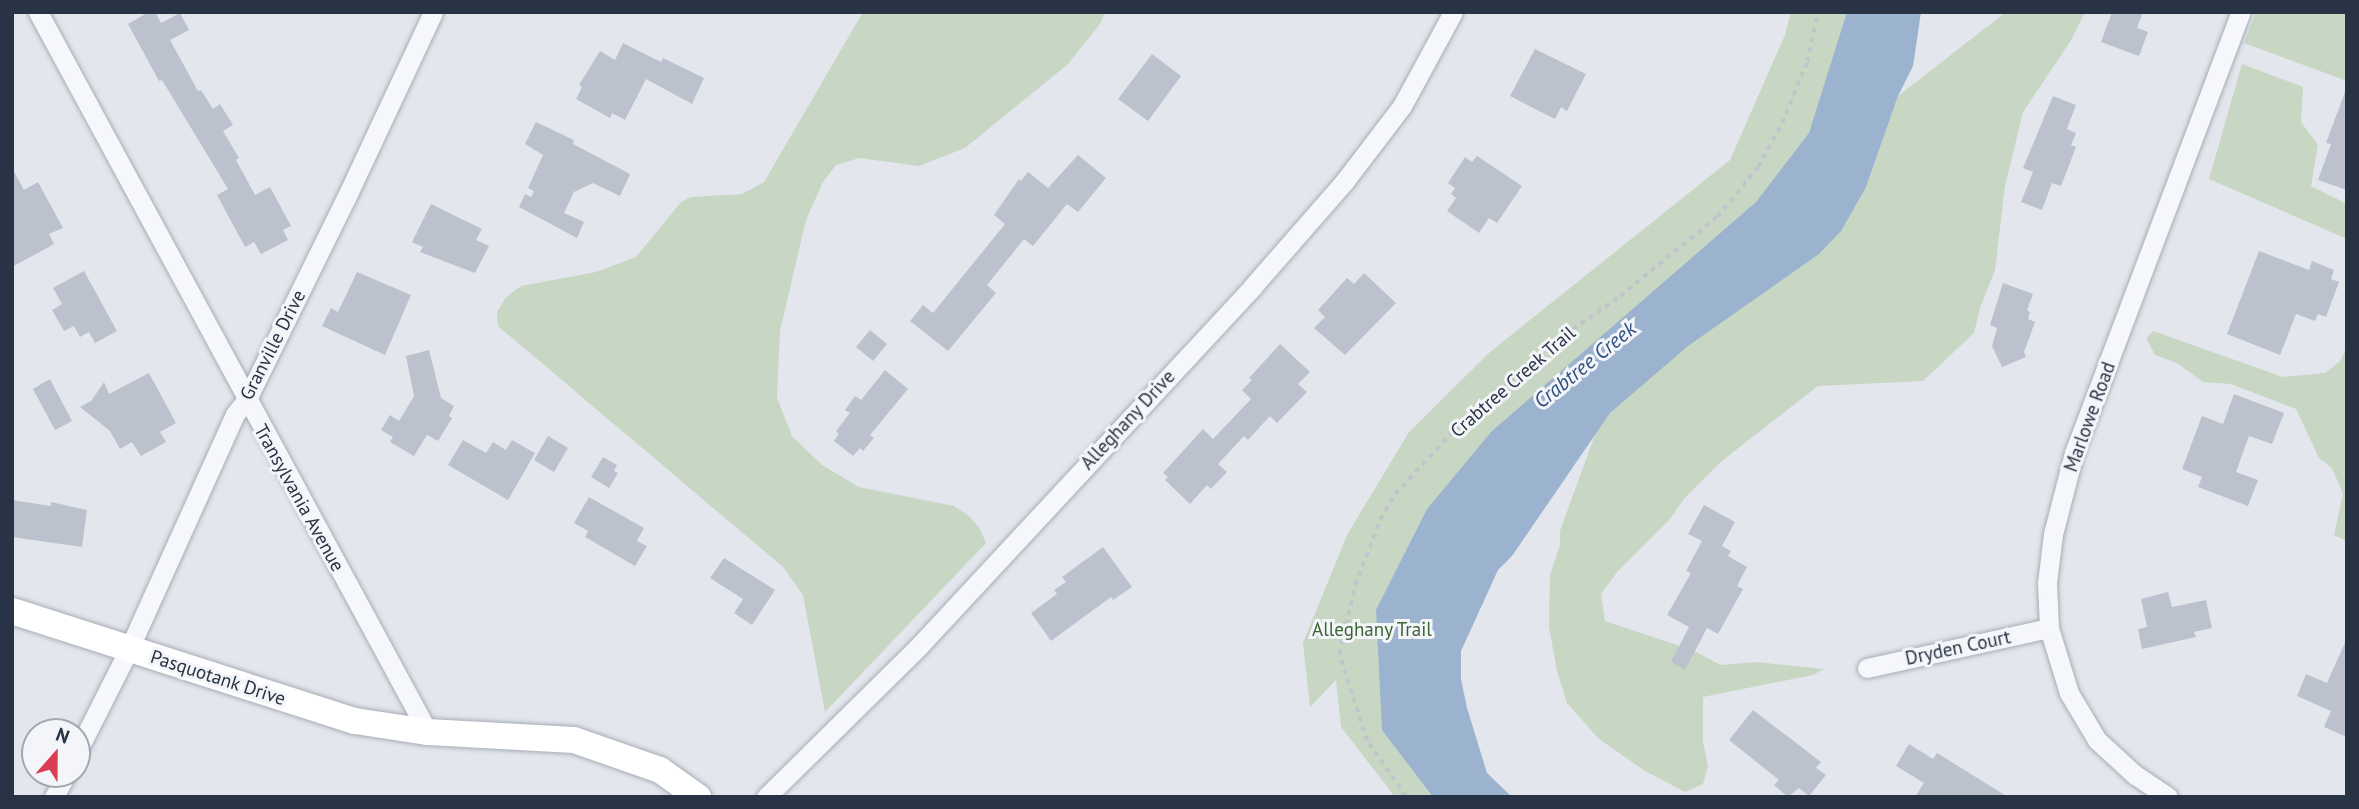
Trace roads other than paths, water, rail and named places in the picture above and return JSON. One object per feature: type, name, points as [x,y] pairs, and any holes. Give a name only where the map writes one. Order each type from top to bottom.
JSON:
[{"type":"street","name":"Transylvania Avenue","points":[[38,12],[246,401],[428,732]]},
{"type":"street","name":"Granville Drive","points":[[91,724],[129,649],[235,414],[246,401],[433,12]]},
{"type":"street","name":"Alleghany Drive","points":[[766,797],[919,646],[1317,213],[1402,106],[1453,12]]},
{"type":"street","name":"Marlowe Road","points":[[2168,797],[2136,775],[2097,740],[2069,693],[2049,628],[2046,583],[2053,534],[2074,453],[2241,12]]},
{"type":"street","name":"Pasquotank Drive","points":[[12,611],[355,721],[428,732]]},
{"type":"street","name":"Dryden Court","points":[[1867,667],[2049,628]]},
{"type":"street","points":[[428,732],[574,740],[660,770],[698,797]]},
{"type":"water","name":"Crabtree Creek","points":[[1847,12],[1921,12],[1913,66],[1898,96],[1866,187],[1841,231],[1819,254],[1688,346],[1610,413],[1512,556],[1498,570],[1461,651],[1461,679],[1487,773],[1512,797],[1433,797],[1382,730],[1376,610],[1427,509],[1491,432],[1756,202],[1809,133]]},
{"type":"park label","name":"Alleghany Trail","points":[[1372,630]]}]
